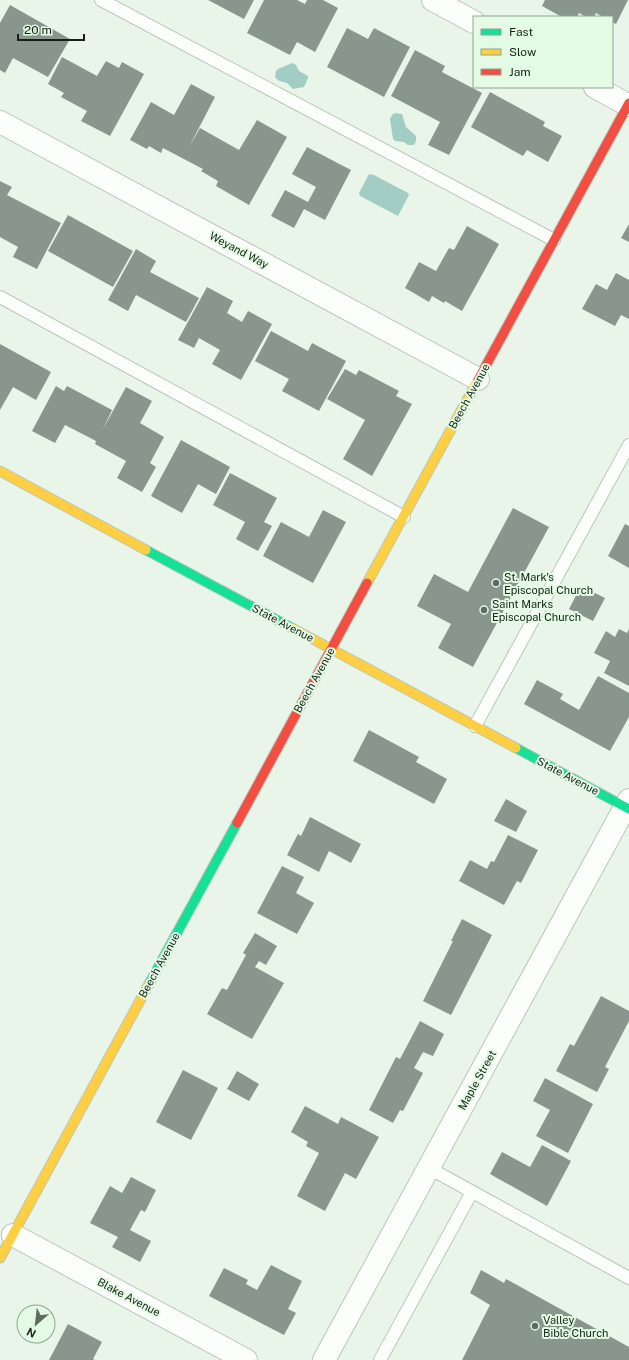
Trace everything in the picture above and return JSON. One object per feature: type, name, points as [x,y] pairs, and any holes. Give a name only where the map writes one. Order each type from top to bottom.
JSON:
[{"type":"street","points":[[433,0],[473,21]]},
{"type":"street","points":[[597,88],[629,104]]},
{"type":"street","name":"Beech Avenue","points":[[0,1258],[629,104]]},
{"type":"street","name":"Weyand Way","points":[[0,122],[478,379]]},
{"type":"street","name":"State Avenue","points":[[0,471],[475,726],[628,805]]},
{"type":"street","name":"Maple Street","points":[[324,1360],[628,805]]},
{"type":"street","name":"Blake Avenue","points":[[12,1235],[246,1360]]},
{"type":"lane","points":[[101,0],[554,240]]},
{"type":"lane","points":[[0,297],[404,517]]},
{"type":"lane","points":[[475,726],[629,445]]},
{"type":"lane","points":[[429,1168],[629,1278]]},
{"type":"lane","points":[[380,1360],[472,1192]]},
{"type":"water","points":[[292,63],[296,65],[299,71],[308,76],[304,87],[293,89],[287,83],[279,81],[275,77],[278,69]]},
{"type":"water","points":[[395,113],[402,114],[406,127],[416,136],[414,145],[408,145],[404,142],[395,141],[393,139],[390,119]]},
{"type":"water","points":[[369,174],[374,175],[408,193],[409,195],[398,216],[360,196],[359,193]]},
{"type":"building","points":[[208,0],[254,0],[244,19]]},
{"type":"building","points":[[264,0],[297,0],[305,4],[307,0],[323,0],[338,8],[315,52],[297,42],[290,55],[247,33]]},
{"type":"building","points":[[545,0],[628,0],[616,24],[613,22],[613,16],[601,16],[596,13],[594,16],[584,16],[579,13],[578,16],[560,16],[542,6]]},
{"type":"building","points":[[10,5],[70,39],[48,77],[13,58],[5,73],[0,70],[0,23]]},
{"type":"building","points":[[347,28],[368,39],[374,28],[410,47],[384,97],[327,67]]},
{"type":"building","points":[[415,50],[445,66],[442,72],[482,93],[449,155],[428,145],[440,122],[391,96]]},
{"type":"building","points":[[62,57],[97,76],[106,61],[119,68],[122,62],[144,74],[110,136],[81,121],[87,111],[61,97],[64,93],[48,84]]},
{"type":"building","points":[[191,84],[215,97],[189,147],[200,128],[239,150],[257,120],[287,137],[249,205],[216,186],[218,181],[201,171],[203,169],[163,148],[161,153],[149,146],[147,149],[130,140],[151,102],[174,115]]},
{"type":"building","points":[[490,92],[545,122],[543,126],[562,136],[548,162],[527,150],[523,156],[471,127]]},
{"type":"building","points":[[307,147],[351,170],[325,220],[304,209],[294,228],[271,216],[285,190],[308,202],[316,187],[292,174]]},
{"type":"building","points":[[0,181],[12,187],[7,195],[61,223],[37,269],[13,257],[18,247],[0,237]]},
{"type":"building","points":[[68,215],[133,251],[113,287],[48,251]]},
{"type":"building","points":[[629,224],[629,242],[621,238]]},
{"type":"building","points":[[467,226],[499,244],[462,311],[445,301],[444,303],[432,296],[429,302],[405,288],[419,262],[436,271],[449,248],[454,250]]},
{"type":"building","points":[[136,249],[156,261],[150,272],[199,298],[186,322],[136,295],[128,311],[108,300]]},
{"type":"building","points":[[616,273],[629,280],[629,319],[621,315],[615,326],[582,309],[596,284],[607,290]]},
{"type":"building","points":[[207,287],[233,301],[227,313],[242,322],[248,311],[272,324],[241,380],[212,364],[220,350],[199,338],[194,348],[178,340]]},
{"type":"building","points":[[271,331],[308,351],[312,343],[346,361],[319,411],[282,391],[289,379],[255,361]]},
{"type":"building","points":[[0,344],[51,372],[36,400],[13,387],[0,410]]},
{"type":"building","points":[[345,369],[356,375],[359,370],[399,391],[396,396],[412,404],[372,476],[343,459],[365,420],[327,399]]},
{"type":"building","points":[[56,386],[64,391],[67,386],[112,410],[103,429],[126,387],[152,401],[140,423],[164,437],[150,463],[156,467],[142,492],[117,478],[126,461],[95,444],[96,441],[65,425],[55,443],[32,431]]},
{"type":"building","points":[[181,440],[230,467],[216,494],[198,484],[182,513],[151,496]]},
{"type":"building","points":[[230,473],[277,498],[264,522],[272,526],[258,551],[236,539],[245,522],[213,505]]},
{"type":"building","name":"St. Mark's Episcopal Church","points":[[513,508],[549,527],[473,667],[438,648],[451,624],[417,606],[434,574],[468,592]]},
{"type":"building","points":[[323,510],[346,522],[313,583],[263,556],[281,522],[309,537]]},
{"type":"building","points":[[625,524],[629,526],[629,568],[608,556]]},
{"type":"building","points":[[581,586],[605,598],[593,621],[569,609]]},
{"type":"building","points":[[619,629],[627,633],[629,629],[629,686],[604,673],[610,661],[594,653],[606,631],[615,637]]},
{"type":"building","points":[[598,676],[629,693],[629,717],[610,751],[524,704],[537,680],[563,694],[560,699],[579,710]]},
{"type":"building","points":[[369,730],[419,757],[416,762],[447,779],[434,804],[353,761]]},
{"type":"building","points":[[506,799],[527,811],[516,832],[494,821]]},
{"type":"building","points":[[310,817],[361,844],[351,863],[329,851],[319,872],[287,855],[298,834],[301,836]]},
{"type":"building","points":[[508,835],[538,850],[521,883],[517,881],[504,905],[459,881],[470,860],[487,869],[491,861],[494,862]]},
{"type":"building","points":[[282,866],[304,877],[296,893],[314,903],[297,934],[257,913]]},
{"type":"building","points":[[462,919],[492,935],[451,1015],[423,1001],[453,941],[451,941]]},
{"type":"building","points":[[255,933],[277,946],[266,965],[259,961],[255,967],[284,983],[252,1039],[207,1014],[222,988],[227,990],[246,955],[243,953]]},
{"type":"building","points":[[601,996],[629,1011],[629,1021],[605,1067],[609,1069],[597,1092],[556,1071],[570,1044],[574,1046]]},
{"type":"building","points":[[420,1021],[444,1034],[433,1056],[423,1052],[414,1068],[423,1073],[403,1111],[400,1110],[393,1123],[369,1110],[396,1057],[400,1059]]},
{"type":"building","points":[[183,1070],[218,1088],[191,1140],[156,1122]]},
{"type":"building","points":[[237,1071],[259,1084],[249,1101],[227,1089]]},
{"type":"building","points":[[545,1078],[593,1104],[568,1153],[536,1136],[550,1110],[533,1101]]},
{"type":"building","points":[[305,1106],[338,1124],[341,1117],[379,1137],[356,1179],[345,1173],[325,1211],[297,1196],[319,1153],[306,1146],[308,1142],[291,1132]]},
{"type":"building","points":[[542,1145],[571,1161],[547,1206],[490,1174],[502,1152],[530,1167]]},
{"type":"building","points":[[131,1177],[156,1190],[145,1212],[141,1210],[130,1230],[151,1241],[140,1262],[112,1247],[118,1237],[90,1223],[110,1186],[122,1193]]},
{"type":"building","points":[[271,1265],[302,1281],[288,1309],[296,1313],[284,1335],[209,1296],[224,1268],[248,1280],[246,1284],[257,1290]]},
{"type":"building","name":"Valley Bible Church","points":[[481,1270],[504,1283],[506,1279],[629,1347],[629,1360],[462,1360],[490,1305],[470,1293]]},
{"type":"building","points":[[68,1324],[102,1342],[93,1359],[95,1360],[49,1360]]},
{"type":"traffic: fast","points":[[146,550],[292,628]]},
{"type":"traffic: fast","points":[[516,748],[629,809]]},
{"type":"traffic: fast","points":[[149,984],[237,823]]},
{"type":"traffic: slow","points":[[367,583],[478,380]]},
{"type":"traffic: slow","points":[[0,471],[146,550]]},
{"type":"traffic: slow","points":[[292,628],[516,748]]},
{"type":"traffic: slow","points":[[0,1258],[149,984]]},
{"type":"traffic: jam","points":[[478,380],[629,103]]},
{"type":"traffic: jam","points":[[237,823],[367,583]]},
{"type":"place","name":"St. Mark's Episcopal Church","points":[[496,583]]},
{"type":"place","name":"Saint Marks Episcopal Church","points":[[484,610]]},
{"type":"place","name":"Valley Bible Church","points":[[535,1326]]}]
